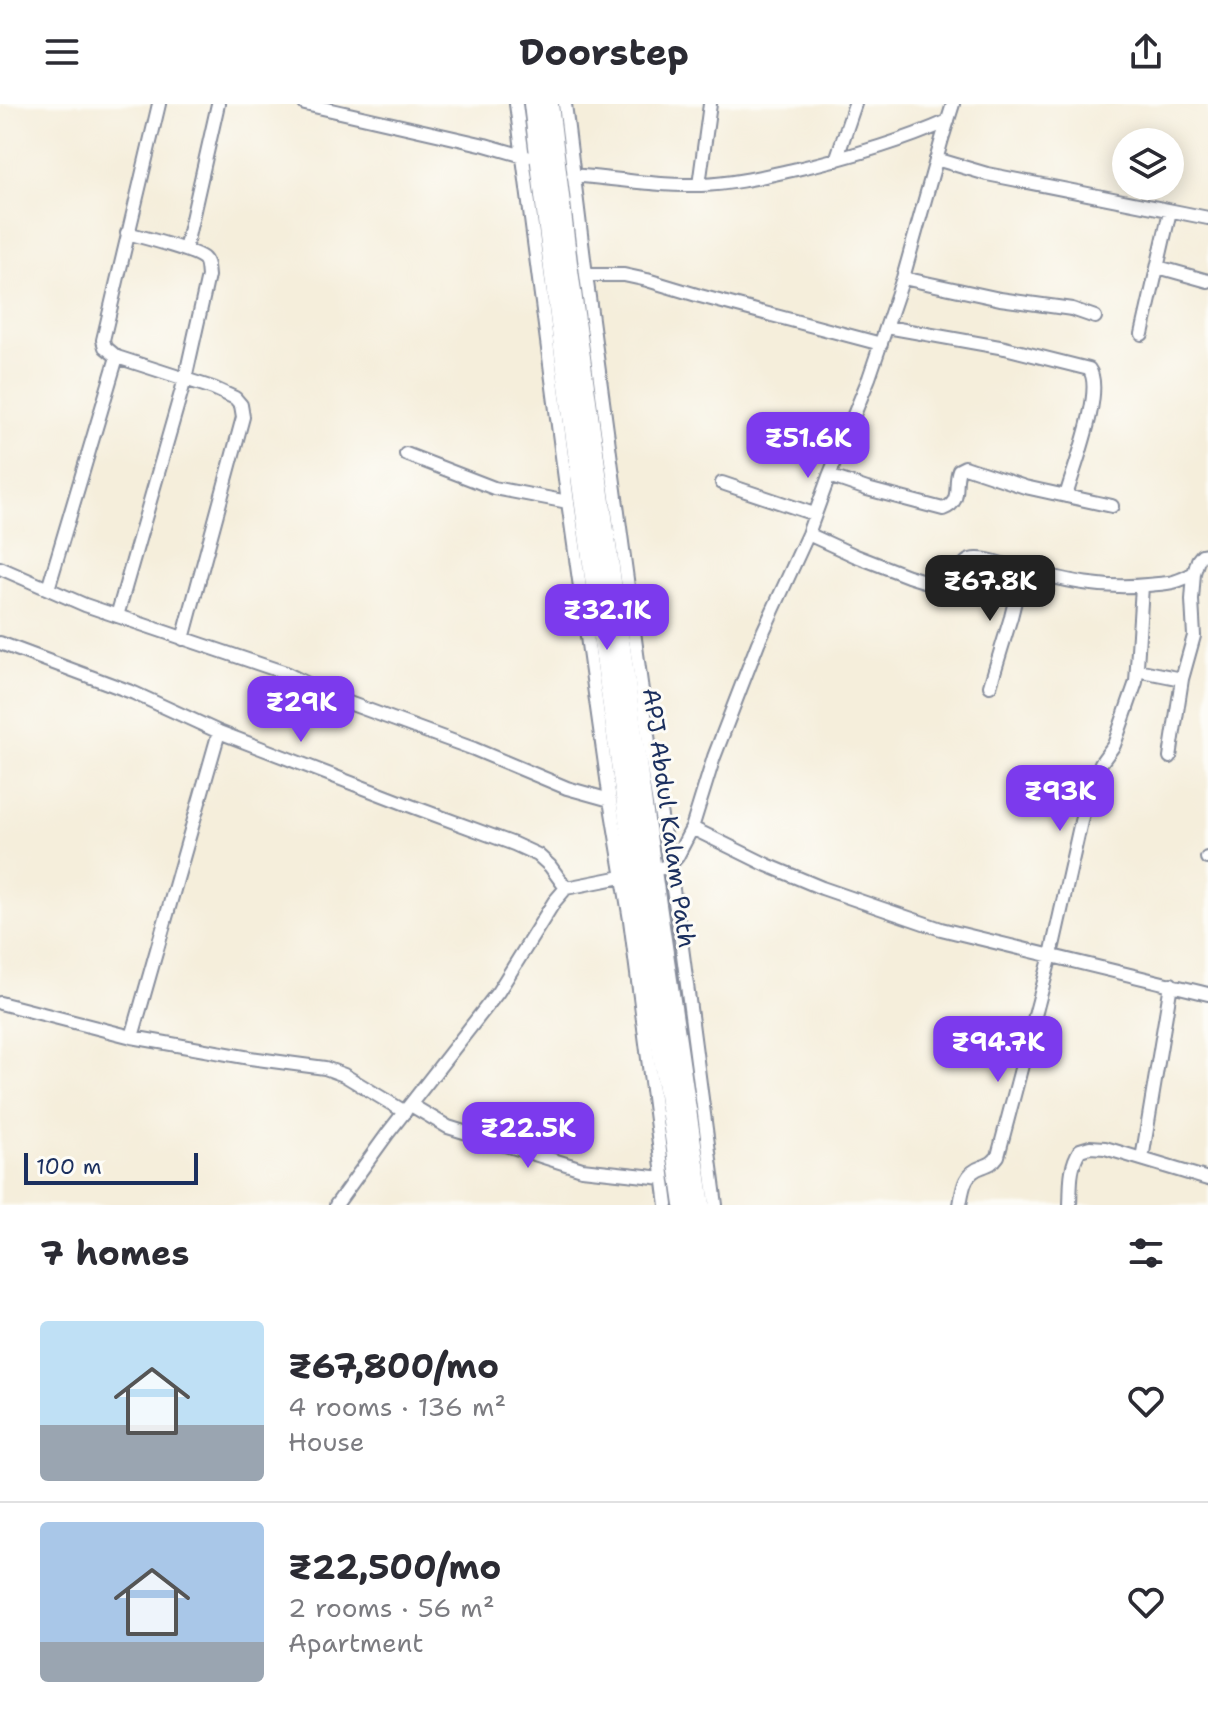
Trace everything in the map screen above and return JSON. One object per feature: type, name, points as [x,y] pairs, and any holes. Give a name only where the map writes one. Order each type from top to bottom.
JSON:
[{"type":"highway","name":"APJ Abdul Kalam Path","points":[[533,104],[684,1205]]},
{"type":"highway","name":"APJ Abdul Kalam Path","points":[[539,157],[549,104]]},
{"type":"highway","name":"APJ Abdul Kalam Path","points":[[637,873],[701,1205]]},
{"type":"street","points":[[159,104],[103,340],[105,347],[117,357],[235,398],[241,405],[243,417],[183,639]]},
{"type":"street","points":[[185,250],[218,104]]},
{"type":"street","points":[[307,104],[539,157]]},
{"type":"street","points":[[516,104],[539,157],[548,228],[568,502],[610,800],[637,873],[630,920],[667,1205]]},
{"type":"street","points":[[565,104],[650,750],[670,865],[716,1205]]},
{"type":"street","points":[[699,185],[710,104]]},
{"type":"street","points":[[836,160],[855,104]]},
{"type":"street","points":[[336,1205],[498,992],[566,888],[670,865],[677,857],[692,828],[714,757],[758,643],[808,534],[881,344],[953,104]]},
{"type":"street","points":[[573,175],[699,185],[756,179],[892,144],[948,121]]},
{"type":"street","points":[[936,159],[987,174],[1208,218]]},
{"type":"street","points":[[1142,334],[1170,211]]},
{"type":"street","points":[[117,616],[185,379],[208,276],[204,258],[127,233]]},
{"type":"street","points":[[1158,267],[1208,281]]},
{"type":"street","points":[[586,275],[624,275],[647,280],[881,344]]},
{"type":"street","points":[[903,278],[1000,299],[1072,309],[1095,317]]},
{"type":"street","points":[[887,327],[1005,348],[1089,369],[1094,375],[1095,388],[1066,496]]},
{"type":"street","points":[[48,589],[117,357]]},
{"type":"street","points":[[406,454],[494,488],[568,502]]},
{"type":"street","points":[[829,476],[943,509],[951,506],[956,499],[957,476],[959,470],[965,467],[1025,487],[1112,506]]},
{"type":"street","points":[[722,483],[814,514]]},
{"type":"street","points":[[808,534],[856,556],[940,586],[952,584],[964,564],[971,559],[1100,587],[1177,582],[1194,573]]},
{"type":"street","points":[[1170,757],[1182,679],[1194,636],[1194,573],[1198,560],[1208,554]]},
{"type":"street","points":[[0,568],[117,616],[283,672],[338,699],[474,749],[567,788],[610,800]]},
{"type":"street","points":[[990,686],[1023,569]]},
{"type":"street","points":[[960,1205],[966,1176],[993,1163],[998,1156],[1051,955],[1082,817],[1101,763],[1121,728],[1136,682],[1142,586]]},
{"type":"street","points":[[0,643],[96,678],[219,732],[526,849],[550,866],[566,888]]},
{"type":"street","points":[[1137,670],[1182,679]]},
{"type":"street","points":[[132,1037],[219,732]]},
{"type":"street","points":[[692,828],[767,865],[830,891],[941,929],[1208,994]]},
{"type":"street","points":[[1142,1159],[1171,984]]},
{"type":"street","points":[[0,1003],[132,1037],[325,1068],[448,1127],[582,1169],[663,1178]]},
{"type":"street","points":[[1070,1205],[1071,1169],[1080,1150],[1090,1147],[1105,1148],[1208,1179]]}]
